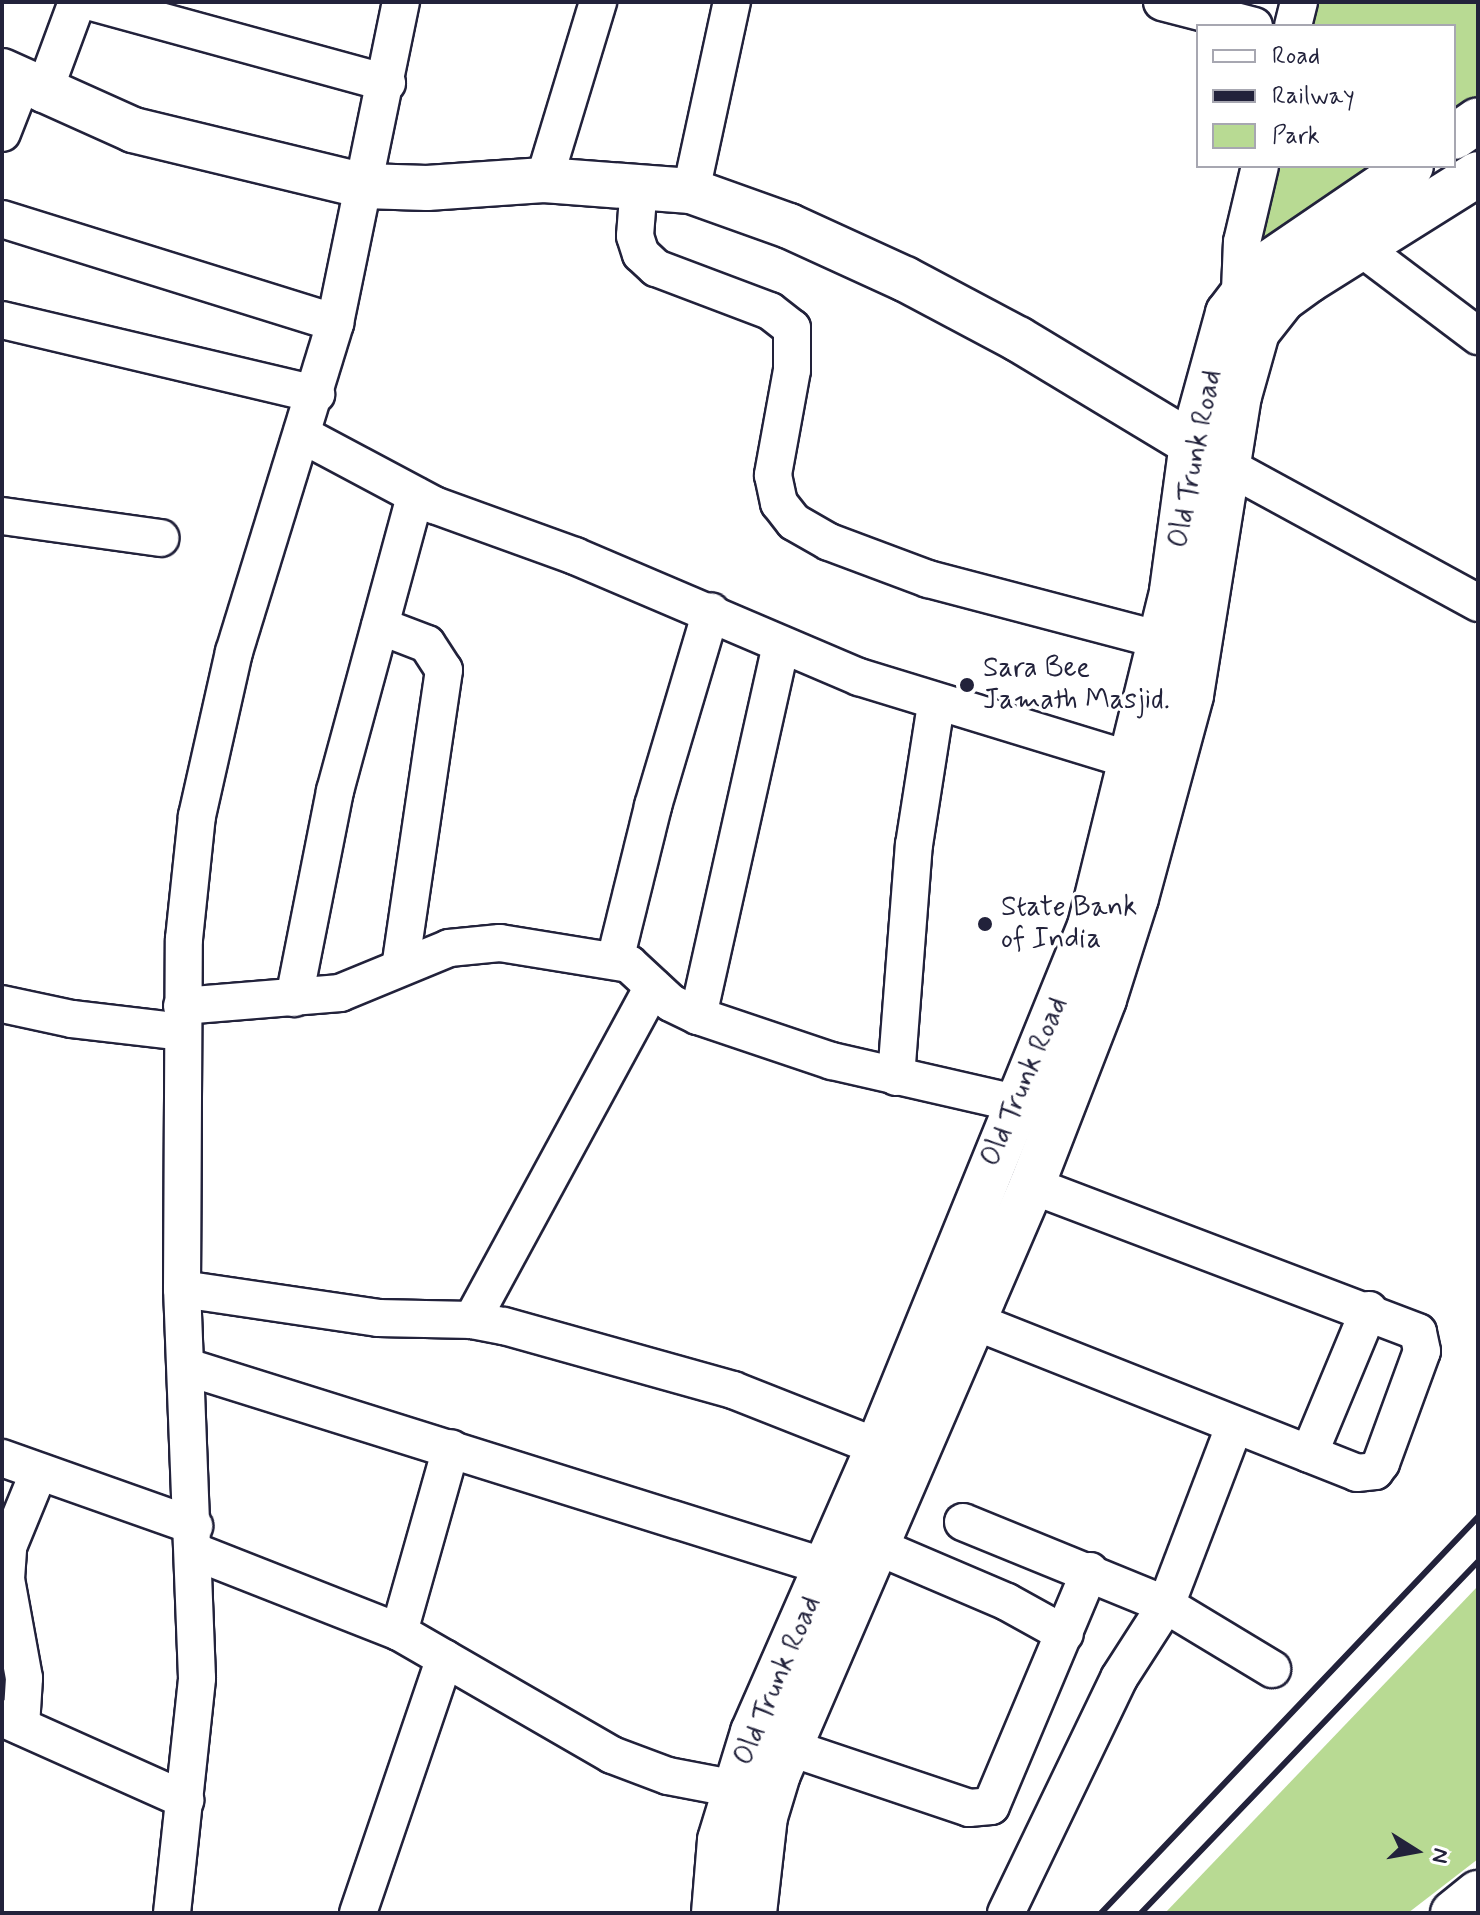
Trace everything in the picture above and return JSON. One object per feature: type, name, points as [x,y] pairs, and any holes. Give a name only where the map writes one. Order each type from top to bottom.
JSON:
[{"type":"main road","points":[[22,83],[133,130],[364,186],[427,188],[544,180],[639,184],[691,191],[789,226],[905,279],[1018,339],[1209,455]]},
{"type":"main road","points":[[1456,136],[1478,120]]},
{"type":"main road","name":"Old Trunk Road","points":[[714,1913],[720,1840],[752,1792],[826,1567],[1090,926],[1209,455],[1228,313],[1240,291],[1263,267],[1408,168]]},
{"type":"main road","points":[[754,1913],[752,1792],[788,1747],[1032,1185],[1104,999],[1178,754],[1207,616],[1209,455],[1257,332],[1283,299],[1478,174]]},
{"type":"main road","points":[[1453,1913],[1478,1893]]},
{"type":"street","points":[[2,133],[22,83],[77,2]]},
{"type":"street","points":[[91,2],[387,83]]},
{"type":"street","points":[[176,1912],[197,1678],[195,1539],[182,1289],[182,1019],[197,816],[234,652],[316,394],[335,323],[387,83],[401,2]]},
{"type":"street","points":[[544,180],[598,2]]},
{"type":"street","points":[[691,191],[732,2]]},
{"type":"street","points":[[1162,2],[1246,24]]},
{"type":"street","points":[[1294,24],[1299,2]]},
{"type":"street","points":[[1240,291],[1242,242],[1260,168]]},
{"type":"street","points":[[639,184],[635,236],[641,254],[656,268],[770,311],[792,328],[792,370],[773,475],[779,503],[794,522],[829,542],[928,579],[1160,640]]},
{"type":"street","points":[[2,219],[335,323]]},
{"type":"street","points":[[1360,247],[1478,336]]},
{"type":"street","points":[[2,320],[316,394]]},
{"type":"street","points":[[303,435],[415,496],[711,611],[781,645],[936,705],[1133,761]]},
{"type":"street","points":[[1209,455],[1478,603]]},
{"type":"street","points":[[294,998],[335,791],[415,496]]},
{"type":"street","points":[[2,516],[160,538]]},
{"type":"street","points":[[615,960],[653,806],[711,611]]},
{"type":"street","points":[[380,626],[427,644],[444,670],[400,967]]},
{"type":"street","points":[[698,1016],[781,645]]},
{"type":"street","points":[[896,1077],[914,845],[936,705]]},
{"type":"street","points":[[2,1004],[72,1019],[182,1019],[294,998],[340,993],[449,948],[500,943],[629,964],[653,987],[698,1016],[896,1077],[1060,1113]]},
{"type":"street","points":[[472,1320],[653,987]]},
{"type":"street","points":[[971,1320],[1234,1427],[1357,1473],[1375,1471],[1381,1463],[1422,1342],[1418,1332],[1369,1310],[1032,1185]]},
{"type":"street","points":[[182,1289],[378,1318],[472,1320],[733,1390],[878,1447]]},
{"type":"street","points":[[1309,1454],[1369,1310]]},
{"type":"street","points":[[187,1367],[826,1567]]},
{"type":"street","points":[[1006,1913],[1119,1678],[1166,1605],[1234,1427]]},
{"type":"street","points":[[399,1632],[451,1448]]},
{"type":"street","points":[[2,1458],[195,1539],[399,1632],[612,1755],[668,1776],[752,1792]]},
{"type":"street","points":[[38,1474],[8,1547],[8,1608],[24,1678],[12,1722],[185,1800]]},
{"type":"street","points":[[963,1522],[1090,1571],[1166,1605],[1272,1669]]},
{"type":"street","points":[[876,1546],[1007,1602],[1065,1634]]},
{"type":"street","points":[[788,1747],[981,1810],[998,1798],[1090,1571]]},
{"type":"street","points":[[358,1913],[445,1658]]},
{"type":"green space","points":[[1315,2],[1478,2],[1478,102],[1456,118],[1456,24],[1310,24]]},
{"type":"green space","points":[[1278,168],[1383,168],[1258,255]]},
{"type":"green space","points":[[1478,1586],[1478,1859],[1408,1913],[1165,1913]]},
{"type":"railway","points":[[1101,1913],[1478,1517]]},
{"type":"railway","points":[[1141,1913],[1478,1562]]},
{"type":"place","name":"Sara Bee Jamath Masjid.","points":[[967,685]]},
{"type":"place","name":"State Bank of India","points":[[985,924]]}]
